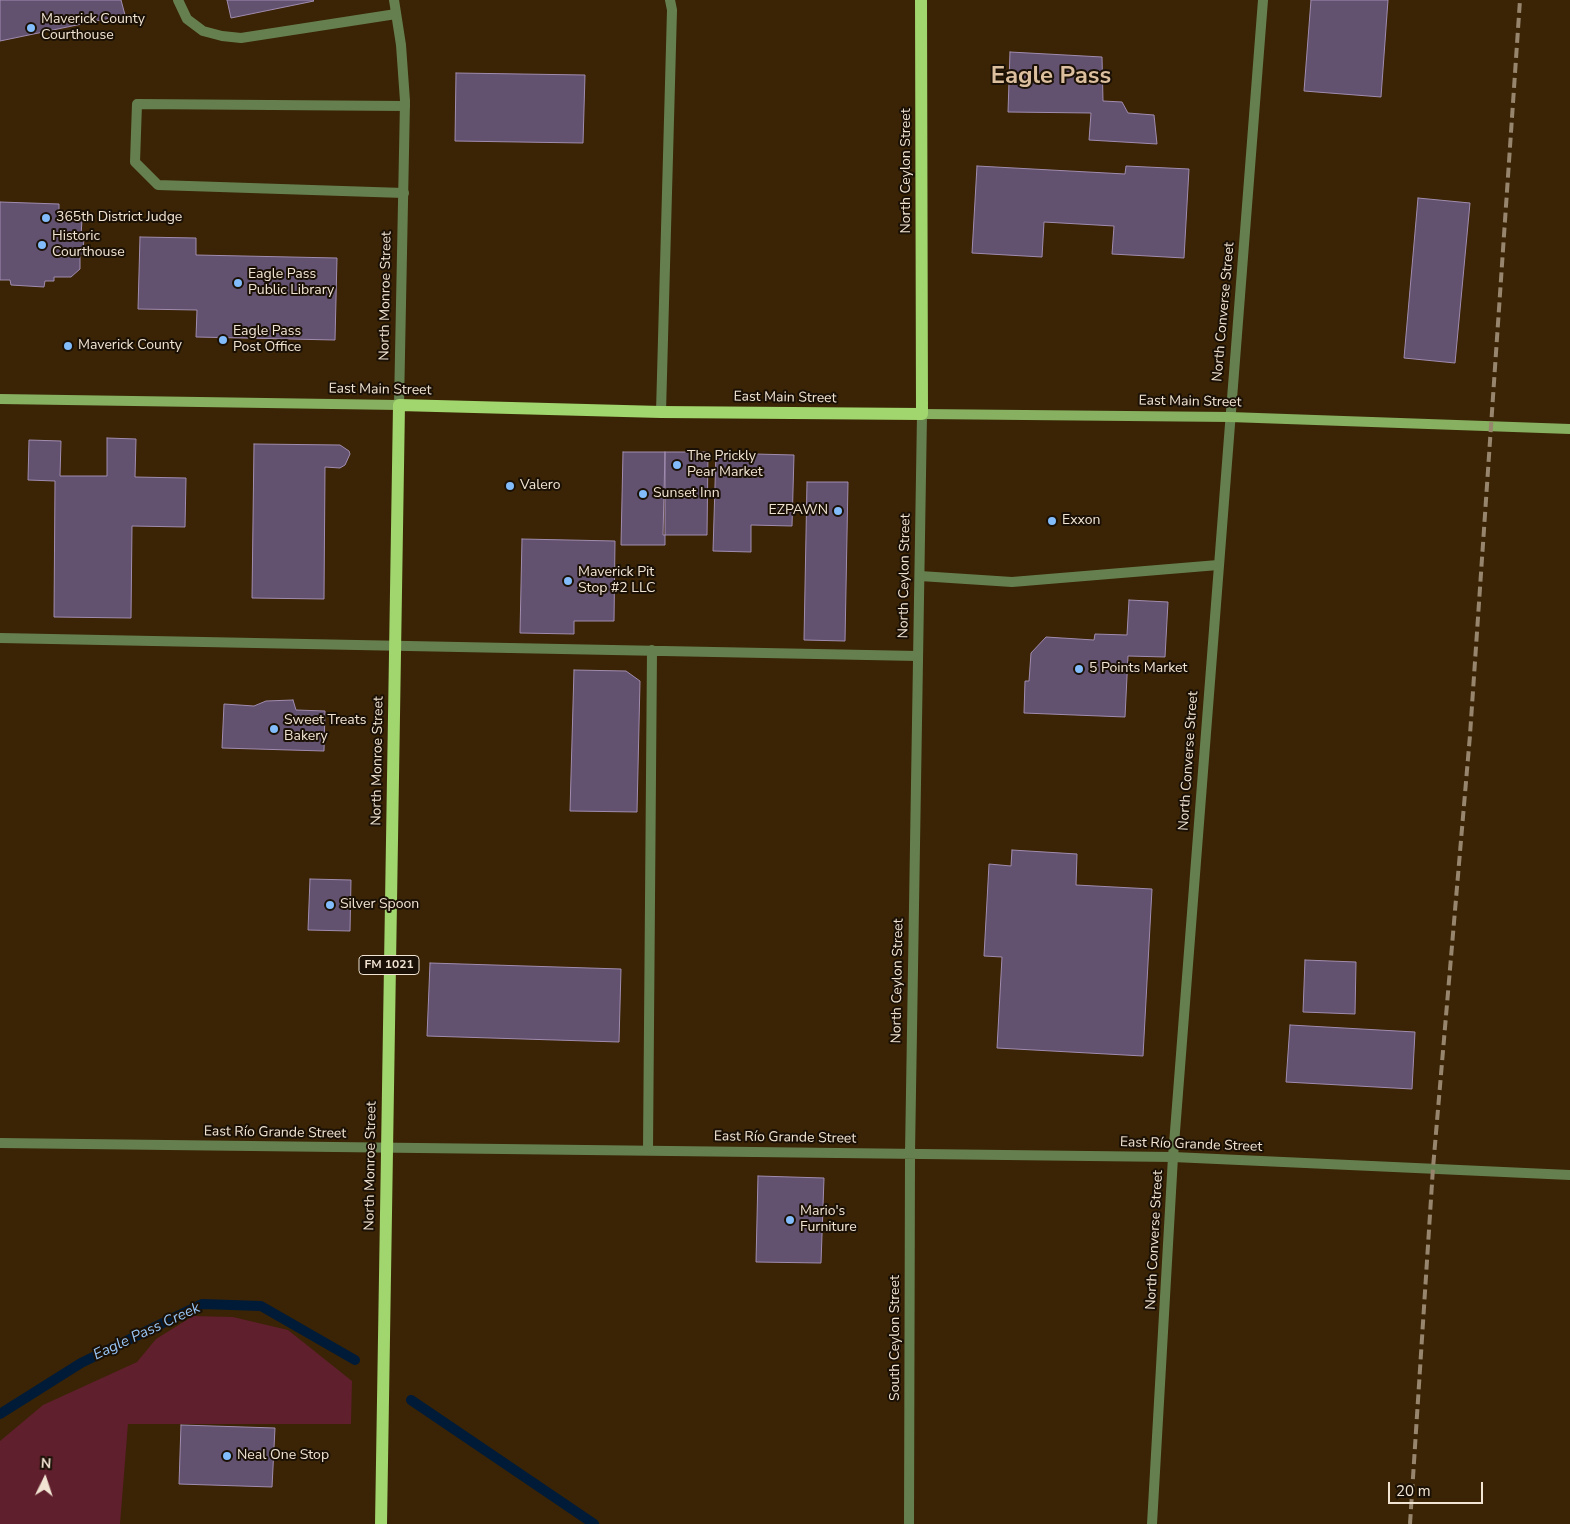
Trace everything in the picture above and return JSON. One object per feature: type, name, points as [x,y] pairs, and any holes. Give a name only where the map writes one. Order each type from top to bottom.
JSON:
[{"type":"main road","name":"North Ceylon Street","points":[[921,0],[922,414]]},
{"type":"main road","name":"East Main Street","points":[[0,398],[661,412],[1230,418],[1570,430]]},
{"type":"main road","name":"North Monroe Street","points":[[381,1524],[399,405]]},
{"type":"street","points":[[178,0],[186,19],[203,31],[241,38],[396,14]]},
{"type":"street","name":"North Monroe Street","points":[[394,0],[402,45],[405,106],[399,405]]},
{"type":"street","points":[[661,412],[672,10],[670,0]]},
{"type":"street","name":"North Converse Street","points":[[1152,1524],[1173,1157],[1263,0]]},
{"type":"street","points":[[404,193],[158,185],[135,162],[137,104],[405,106]]},
{"type":"street","name":"North Ceylon Street","points":[[910,1153],[922,414]]},
{"type":"street","points":[[920,576],[1012,582],[1218,564]]},
{"type":"street","points":[[0,638],[918,656]]},
{"type":"street","points":[[648,1150],[652,650]]},
{"type":"street","name":"East Río Grande Street","points":[[0,1143],[1173,1157],[1570,1175]]},
{"type":"street","name":"South Ceylon Street","points":[[909,1524],[910,1153]]},
{"type":"shaded area","points":[[193,1316],[233,1317],[288,1330],[352,1381],[351,1424],[128,1424],[120,1524],[0,1524],[0,1441],[43,1405],[137,1362],[156,1339]]},
{"type":"building","name":"Maverick County Courthouse","points":[[0,0],[121,0],[125,15],[0,41]]},
{"type":"building","points":[[227,0],[313,0],[314,1],[231,18]]},
{"type":"building","points":[[1311,0],[1388,0],[1381,97],[1304,91]]},
{"type":"building","points":[[1010,52],[1102,57],[1103,101],[1122,102],[1128,113],[1154,115],[1157,144],[1089,140],[1091,113],[1008,112]]},
{"type":"building","points":[[456,73],[585,75],[583,143],[455,141]]},
{"type":"building","points":[[977,166],[1125,174],[1126,166],[1189,169],[1184,258],[1112,254],[1114,226],[1044,222],[1042,257],[972,253]]},
{"type":"building","points":[[1418,198],[1470,203],[1455,363],[1404,358]]},
{"type":"building","name":"Historic Courthouse","points":[[0,202],[59,204],[59,211],[74,212],[82,220],[81,236],[84,236],[83,254],[80,254],[80,269],[71,277],[54,277],[54,281],[45,281],[44,287],[11,285],[10,280],[0,280]]},
{"type":"building","name":"Eagle Pass Public Library","points":[[140,237],[196,238],[196,255],[337,258],[335,340],[196,337],[197,310],[138,309]]},
{"type":"building","points":[[107,438],[136,439],[135,477],[186,478],[185,527],[132,526],[131,618],[54,617],[55,481],[28,480],[29,440],[61,441],[60,476],[107,476]]},
{"type":"building","points":[[254,444],[340,445],[349,451],[350,454],[345,465],[340,468],[325,467],[324,599],[252,598]]},
{"type":"building","name":"Sunset Inn","points":[[623,452],[665,452],[665,545],[621,545]]},
{"type":"building","points":[[665,452],[708,452],[707,535],[663,535]]},
{"type":"building","points":[[716,453],[794,455],[792,526],[751,525],[751,552],[713,551]]},
{"type":"building","points":[[807,482],[848,482],[845,641],[804,640]]},
{"type":"building","name":"Maverick Pit Stop #2 LLC","points":[[522,539],[615,541],[614,621],[574,621],[574,634],[520,633]]},
{"type":"building","name":"5 Points Market","points":[[1129,600],[1168,602],[1165,657],[1128,656],[1125,717],[1024,713],[1025,681],[1029,681],[1031,653],[1046,637],[1094,640],[1095,634],[1127,635]]},
{"type":"building","points":[[574,670],[626,671],[640,681],[637,812],[570,811]]},
{"type":"building","name":"Sweet Treats Bakery","points":[[293,700],[296,710],[325,711],[324,751],[222,748],[224,704],[254,706],[266,701]]},
{"type":"building","points":[[1012,850],[1077,854],[1076,885],[1152,889],[1143,1056],[997,1048],[1002,957],[984,956],[989,864],[1011,866]]},
{"type":"building","name":"Silver Spoon","points":[[310,879],[351,880],[350,931],[308,930]]},
{"type":"building","points":[[1305,960],[1356,962],[1355,1014],[1303,1012]]},
{"type":"building","points":[[430,963],[621,969],[619,1042],[427,1036]]},
{"type":"building","points":[[1290,1025],[1415,1032],[1412,1089],[1286,1082]]},
{"type":"building","name":"Mario's Furniture","points":[[758,1176],[824,1178],[821,1263],[756,1262]]},
{"type":"building","name":"Neal One Stop","points":[[181,1425],[275,1428],[272,1487],[179,1484]]},
{"type":"waterway","name":"Eagle Pass Creek","points":[[0,1414],[81,1363],[202,1304],[261,1306],[355,1360]]},
{"type":"waterway","name":"Eagle Pass Creek","points":[[411,1400],[594,1524]]},
{"type":"railway","points":[[1410,1524],[1433,1168],[1470,735],[1520,0]]},
{"type":"place","name":"Maverick County Courthouse","points":[[31,28]]},
{"type":"place","name":"365th District Judge","points":[[46,218]]},
{"type":"place","name":"Historic Courthouse","points":[[42,245]]},
{"type":"place","name":"Eagle Pass Public Library","points":[[238,283]]},
{"type":"place","name":"Eagle Pass Post Office","points":[[223,340]]},
{"type":"place","name":"Maverick County","points":[[68,346]]},
{"type":"place","name":"The Prickly Pear Market","points":[[677,465]]},
{"type":"place","name":"Valero","points":[[510,486]]},
{"type":"place","name":"Sunset Inn","points":[[643,494]]},
{"type":"place","name":"EZPAWN","points":[[838,511]]},
{"type":"place","name":"Exxon","points":[[1052,521]]},
{"type":"place","name":"Maverick Pit Stop #2 LLC","points":[[568,581]]},
{"type":"place","name":"5 Points Market","points":[[1079,669]]},
{"type":"place","name":"Sweet Treats Bakery","points":[[274,729]]},
{"type":"place","name":"Silver Spoon","points":[[330,905]]},
{"type":"place","name":"Mario's Furniture","points":[[790,1220]]},
{"type":"place","name":"Neal One Stop","points":[[227,1456]]},
{"type":"district","name":"Eagle Pass","points":[[1051,77]]}]
